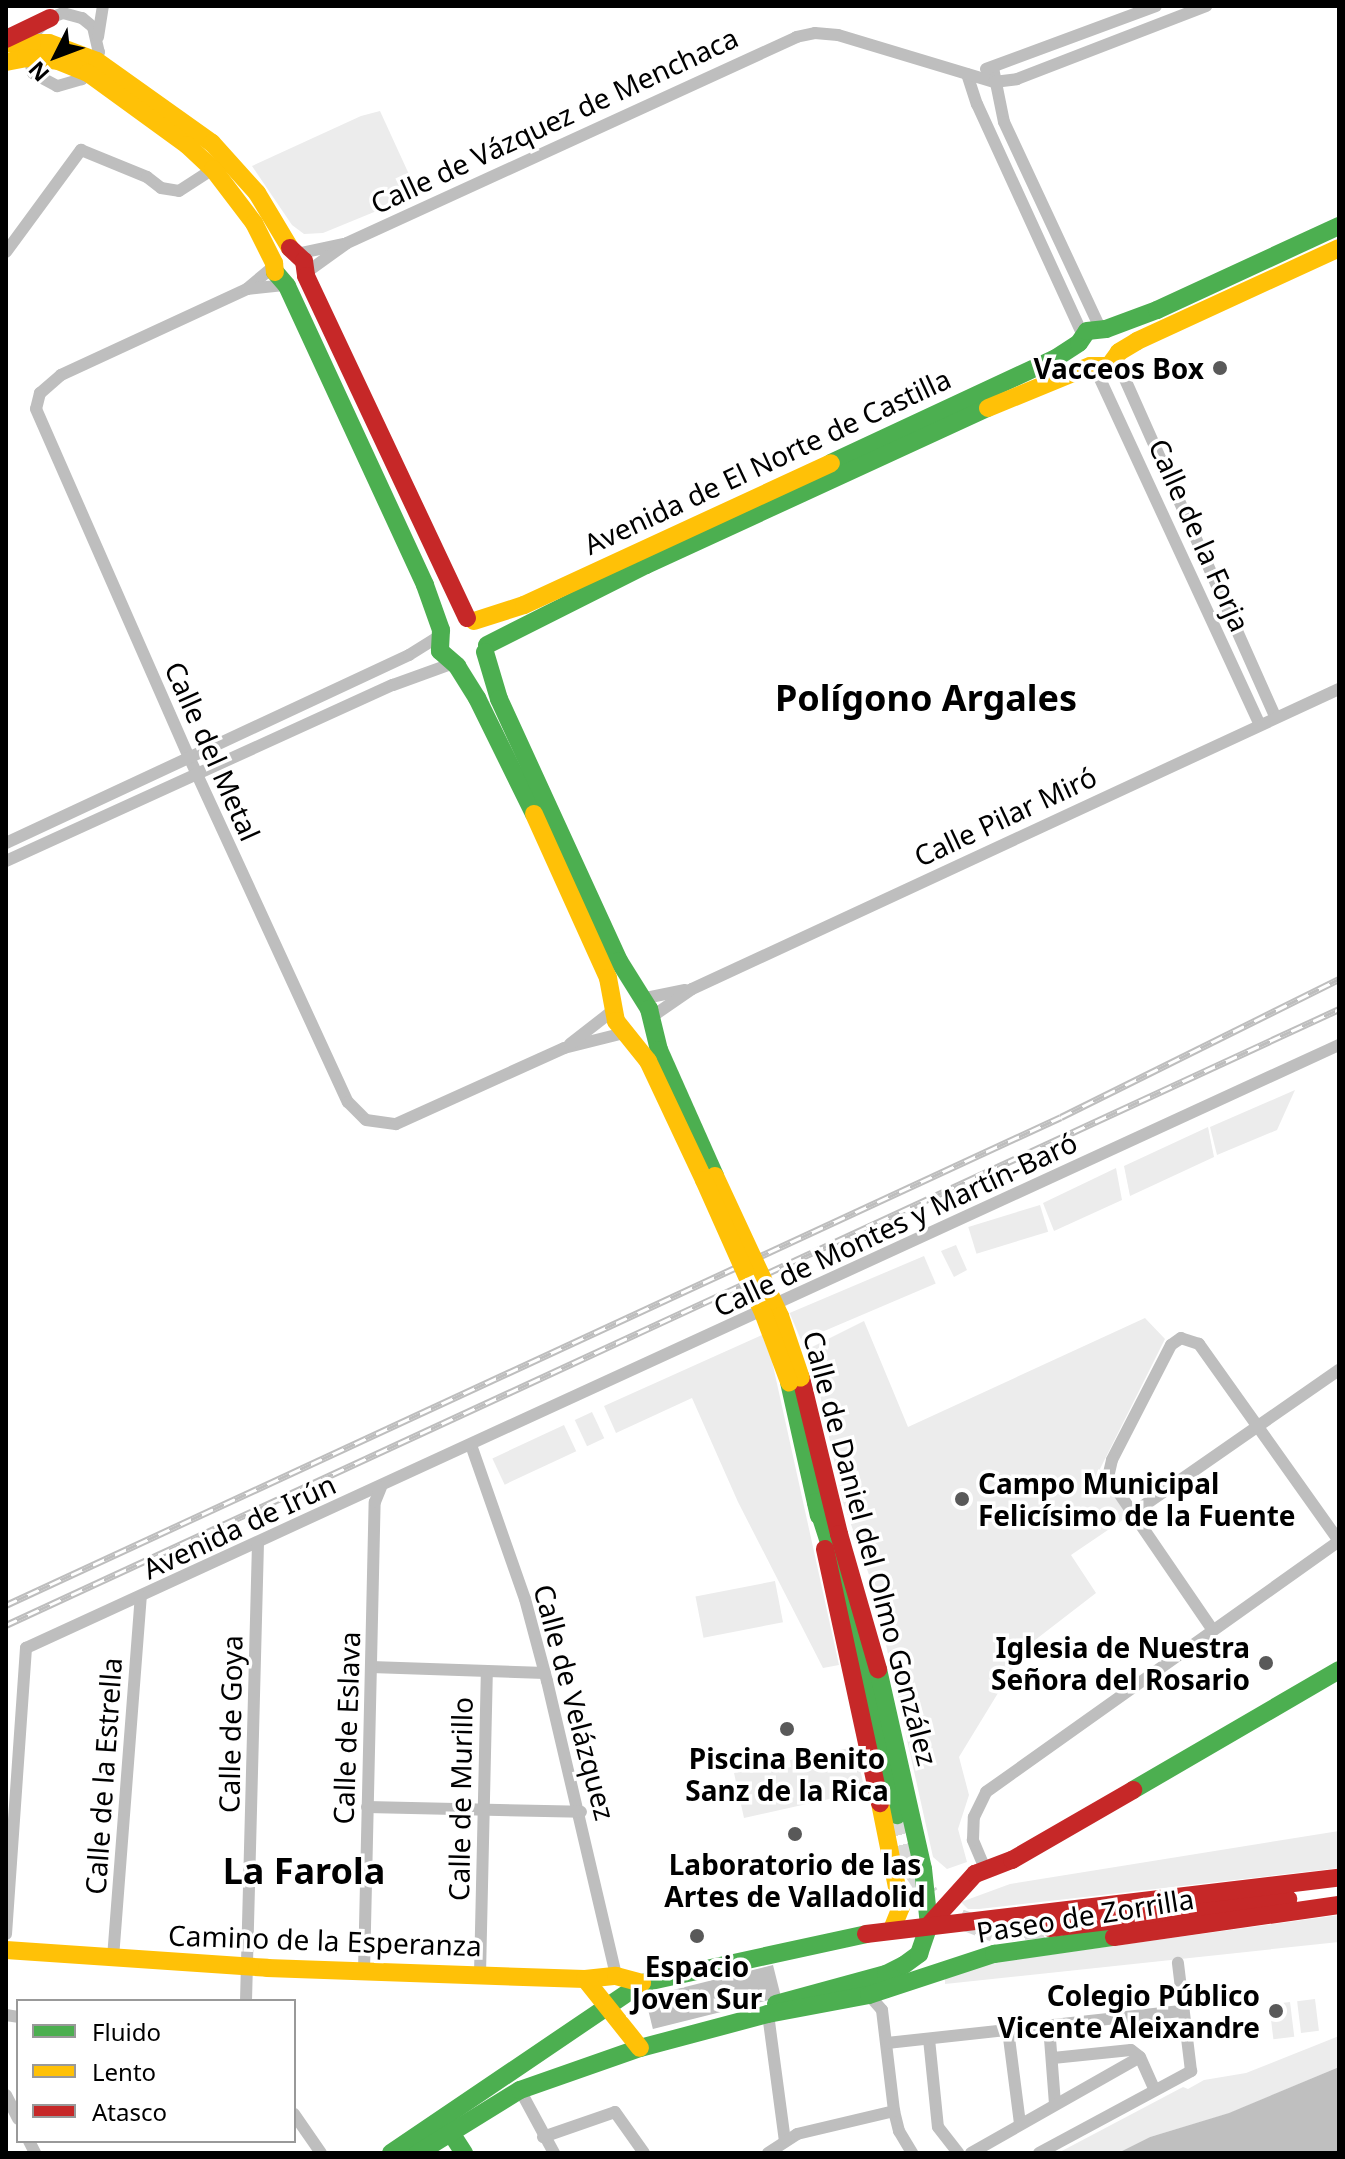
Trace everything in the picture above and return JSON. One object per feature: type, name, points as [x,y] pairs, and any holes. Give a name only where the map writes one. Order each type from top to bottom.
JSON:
[{"type":"main road","points":[[6,41],[56,13]]},
{"type":"main road","points":[[6,41],[28,50]]},
{"type":"main road","name":"Calle de Daniel del Olmo González","points":[[28,50],[65,47],[92,67],[213,169],[254,223],[274,265],[276,279],[285,285],[425,585],[440,633],[440,651],[454,665],[534,812],[604,968],[617,1024],[628,1032],[648,1061],[709,1178]]},
{"type":"main road","points":[[6,62],[28,50]]},
{"type":"main road","name":"Calle de Daniel del Olmo González","points":[[92,67],[212,143],[257,193],[294,253],[304,261],[306,274],[470,620],[483,631],[499,699],[622,968],[649,1009],[659,1050],[709,1178],[764,1315],[795,1380],[870,1634],[924,1879],[929,1925]]},
{"type":"main road","name":"Avenida de El Norte de Castilla","points":[[470,620],[524,605],[1042,365],[1092,334],[1157,310],[1339,226]]},
{"type":"main road","name":"Avenida de El Norte de Castilla","points":[[486,648],[689,545],[1047,381],[1093,367],[1109,366],[1117,356],[1339,248]]},
{"type":"main road","points":[[274,265],[282,254],[294,253]]},
{"type":"main road","points":[[285,285],[298,284],[306,274]]},
{"type":"main road","points":[[1093,367],[1080,355],[1092,334],[1116,337],[1117,356]]},
{"type":"main road","points":[[440,633],[453,620],[470,620]]},
{"type":"main road","points":[[454,665],[475,662],[486,648]]},
{"type":"main road","points":[[615,1009],[624,999],[641,999]]},
{"type":"main road","points":[[628,1032],[643,1029],[650,1018]]},
{"type":"main road","name":"Calle de Daniel del Olmo González","points":[[795,1380],[816,1502],[897,1880],[901,1907],[892,1929]]},
{"type":"main road","points":[[816,1502],[825,1522],[860,1639],[897,1815]]},
{"type":"main road","points":[[924,1879],[952,1886],[1012,1860],[1339,1670]]},
{"type":"main road","points":[[929,1925],[978,1874]]},
{"type":"main road","name":"Paseo de Zorrilla","points":[[391,2153],[440,2138],[606,2005],[642,1983],[892,1929],[1339,1878]]},
{"type":"main road","points":[[1050,1928],[1339,1894]]},
{"type":"main road","name":"Paseo de Zorrilla","points":[[418,2153],[520,2090],[640,2048],[768,2014],[869,1995],[994,1954],[1339,1905]]},
{"type":"main road","name":"Paseo de Zorrilla","points":[[704,2031],[716,2020],[886,1974],[919,1954],[929,1925]]},
{"type":"main road","name":"Camino de la Esperanza","points":[[6,1950],[248,1967],[585,1979],[616,1976],[642,1983]]},
{"type":"main road","points":[[585,1979],[640,2048]]},
{"type":"main road","points":[[440,2138],[464,2153]]},
{"type":"street","points":[[76,6],[56,13],[28,50],[33,73],[49,84],[67,86],[92,67],[103,6]]},
{"type":"street","name":"Calle de Vázquez de Menchaca","points":[[967,74],[993,68],[1156,6]]},
{"type":"street","name":"Calle de Vázquez de Menchaca","points":[[306,274],[347,243],[796,37],[815,33],[838,35],[994,82],[1017,79],[1206,6]]},
{"type":"street","points":[[56,13],[82,18],[98,37]]},
{"type":"street","points":[[993,68],[1004,122],[1092,334]]},
{"type":"street","points":[[967,74],[977,104],[1092,334]]},
{"type":"street","points":[[6,252],[81,150],[179,191],[213,169]]},
{"type":"street","name":"Calle de Vázquez de Menchaca","points":[[294,253],[347,243]]},
{"type":"street","points":[[247,289],[274,265]]},
{"type":"street","points":[[247,289],[285,285]]},
{"type":"street","name":"Calle del Metal","points":[[247,289],[61,375],[40,393],[36,409],[45,434],[197,775],[348,1102],[366,1120],[396,1124],[564,1048]]},
{"type":"street","name":"Calle de la Forja","points":[[1117,356],[1275,716]]},
{"type":"street","name":"Calle de la Forja","points":[[1093,367],[1259,723]]},
{"type":"street","points":[[6,843],[409,655],[440,633]]},
{"type":"street","points":[[6,861],[393,685],[454,665]]},
{"type":"street","name":"Calle Pilar Miró","points":[[650,1018],[692,989],[1259,723],[1339,689]]},
{"type":"street","name":"Calle Pilar Miró","points":[[641,999],[692,989]]},
{"type":"street","points":[[564,1048],[615,1009]]},
{"type":"street","points":[[564,1048],[628,1032]]},
{"type":"street","name":"Calle de Montes y Martín-Baró","points":[[471,1445],[1339,1045]]},
{"type":"street","points":[[978,1874],[973,1840],[974,1817],[986,1792],[1339,1541],[1199,1344],[1181,1338],[1171,1345],[1112,1460],[1108,1477],[1212,1629]]},
{"type":"street","points":[[1133,1513],[1339,1370]]},
{"type":"street","name":"Avenida de Irún","points":[[6,1934],[26,1648],[471,1445]]},
{"type":"street","name":"Calle de Velázquez","points":[[471,1445],[525,1599],[581,1812],[616,1976]]},
{"type":"street","name":"Calle de Eslava","points":[[364,1971],[375,1502],[381,1487]]},
{"type":"street","name":"Calle de Goya","points":[[246,1999],[258,1544]]},
{"type":"street","name":"Calle de la Estrella","points":[[113,1958],[141,1597]]},
{"type":"street","points":[[371,1667],[545,1673]]},
{"type":"street","name":"Calle de Murillo","points":[[480,1974],[487,1672]]},
{"type":"street","points":[[367,1807],[581,1812]]},
{"type":"street","points":[[1039,2153],[1191,2071],[1178,1963]]},
{"type":"street","points":[[869,1995],[882,2010],[894,2111],[909,2149],[893,2153]]},
{"type":"street","points":[[887,2043],[1183,2011]]},
{"type":"street","points":[[768,2014],[785,2141]]},
{"type":"street","points":[[1049,2026],[1055,2104]]},
{"type":"street","points":[[1008,2030],[1020,2124]]},
{"type":"street","points":[[929,2039],[938,2127],[958,2153]]},
{"type":"street","points":[[1053,2058],[1131,2050],[1140,2057],[1155,2090]]},
{"type":"street","points":[[971,2153],[1140,2057]]},
{"type":"street","points":[[520,2090],[554,2153]]},
{"type":"street","points":[[6,2095],[16,2115]]},
{"type":"street","points":[[768,2153],[797,2134],[894,2111]]},
{"type":"street","points":[[543,2137],[615,2112],[644,2153]]},
{"type":"street","points":[[296,2117],[321,2153]]},
{"type":"shaded area","points":[[380,111],[418,194],[323,233],[304,234],[292,225],[252,166],[361,116]]},
{"type":"shaded area","points":[[1295,1090],[1277,1130],[1217,1155],[1210,1127]]},
{"type":"shaded area","points":[[1208,1127],[1214,1157],[1130,1196],[1124,1166]]},
{"type":"shaded area","points":[[1116,1168],[1122,1200],[1054,1231],[1043,1203]]},
{"type":"shaded area","points":[[1040,1205],[1048,1232],[976,1254],[968,1227]]},
{"type":"shaded area","points":[[956,1245],[967,1270],[954,1277],[941,1251]]},
{"type":"shaded area","points":[[924,1256],[936,1284],[801,1341],[790,1313]]},
{"type":"shaded area","points":[[1145,1318],[1165,1339],[1100,1469],[1133,1513],[1071,1555],[1096,1593],[1026,1647],[959,1757],[969,1795],[958,1829],[967,1862],[947,1869],[933,1857],[873,1586],[843,1502],[810,1348],[864,1321],[908,1427]]},
{"type":"shaded area","points":[[762,1335],[772,1361],[839,1665],[823,1668],[738,1502],[692,1398],[616,1433],[604,1406]]},
{"type":"shaded area","points":[[592,1412],[604,1438],[587,1446],[575,1420]]},
{"type":"shaded area","points":[[564,1425],[576,1451],[505,1485],[492,1458]]},
{"type":"shaded area","points":[[775,1581],[783,1622],[704,1638],[695,1596]]},
{"type":"shaded area","points":[[855,1747],[865,1791],[744,1818],[734,1773],[771,1765],[773,1771],[791,1767],[790,1760]]},
{"type":"shaded area","points":[[1339,1831],[1339,1868],[979,1909],[968,1909],[961,1902],[1010,1884]]},
{"type":"shaded area","points":[[1339,1915],[1339,1942],[945,1984],[945,1978],[974,1965]]},
{"type":"shaded area","points":[[773,1965],[781,1997],[653,2029],[645,1997]]},
{"type":"shaded area","points":[[1315,1999],[1319,2031],[1301,2033],[1297,2001]]},
{"type":"shaded area","points":[[1290,2002],[1294,2037],[1273,2039],[1269,2005]]},
{"type":"shaded area","points":[[1339,2036],[1339,2067],[1230,2113],[1150,2137],[1118,2153],[1058,2153],[1183,2087],[1188,2089],[1204,2080],[1246,2073]]},
{"type":"shaded area","points":[[1339,2067],[1339,2153],[1118,2153],[1150,2137],[1229,2113]]},
{"type":"tunnel","points":[[897,1815],[911,1867],[929,1895]]},
{"type":"tunnel","points":[[960,1919],[994,1932],[1050,1928]]},
{"type":"railway","points":[[6,1605],[1061,1117],[1339,979]]},
{"type":"railway","points":[[6,1625],[1339,1009]]},
{"type":"traffic: fast","points":[[831,463],[1056,358],[1079,343],[1087,331],[1106,329],[1157,310],[1339,226]]},
{"type":"traffic: fast","points":[[275,272],[287,286],[425,585],[441,630],[440,651],[457,666],[477,698],[534,814]]},
{"type":"traffic: fast","points":[[487,645],[646,565],[988,408]]},
{"type":"traffic: fast","points":[[485,652],[499,699],[619,961],[649,1009],[659,1050],[715,1176]]},
{"type":"traffic: fast","points":[[789,1382],[819,1516]]},
{"type":"traffic: fast","points":[[816,1502],[860,1639],[897,1815]]},
{"type":"traffic: fast","points":[[776,2004],[886,1974],[904,1965],[919,1954],[929,1925],[923,1869],[878,1669]]},
{"type":"traffic: fast","points":[[1133,1790],[1339,1670]]},
{"type":"traffic: fast","points":[[391,2153],[642,1983],[866,1934]]},
{"type":"traffic: fast","points":[[418,2153],[520,2090],[640,2048],[768,2014],[869,1995],[994,1954],[1114,1937]]},
{"type":"traffic: fast","points":[[439,2127],[451,2133],[464,2153]]},
{"type":"traffic: slow","points":[[6,43],[49,43],[97,61],[212,143],[257,193],[290,248]]},
{"type":"traffic: slow","points":[[6,62],[26,58],[58,61],[88,73],[187,145],[213,169],[254,223],[274,263],[275,272]]},
{"type":"traffic: slow","points":[[988,408],[1090,366],[1109,366],[1119,352],[1137,341],[1339,248]]},
{"type":"traffic: slow","points":[[474,621],[524,605],[831,463]]},
{"type":"traffic: slow","points":[[534,814],[608,978],[616,1021],[648,1061],[704,1180]]},
{"type":"traffic: slow","points":[[715,1176],[780,1316],[801,1378]]},
{"type":"traffic: slow","points":[[704,1180],[764,1315],[789,1382]]},
{"type":"traffic: slow","points":[[880,1803],[901,1907],[892,1929]]},
{"type":"traffic: slow","points":[[6,1950],[267,1968],[585,1979],[616,1976],[642,1983]]},
{"type":"traffic: slow","points":[[585,1979],[640,2048]]},
{"type":"traffic: jam","points":[[6,39],[50,18]]},
{"type":"traffic: jam","points":[[290,248],[304,261],[306,276],[467,618]]},
{"type":"traffic: jam","points":[[801,1378],[839,1534],[878,1669]]},
{"type":"traffic: jam","points":[[825,1549],[880,1803]]},
{"type":"traffic: jam","points":[[929,1925],[975,1874],[1012,1860],[1133,1790]]},
{"type":"traffic: jam","points":[[866,1934],[1339,1878]]},
{"type":"traffic: jam","points":[[1050,1928],[1288,1899]]},
{"type":"traffic: jam","points":[[1114,1937],[1339,1905]]},
{"type":"place","name":"Vacceos Box","points":[[1220,368]]},
{"type":"place","name":"Campo Municipal Felicísimo de la Fuente","points":[[962,1499]]},
{"type":"place","name":"Iglesia de Nuestra Señora del Rosario","points":[[1266,1663]]},
{"type":"place","name":"Piscina Benito Sanz de la Rica","points":[[787,1729]]},
{"type":"place","name":"Laboratorio de las Artes de Valladolid","points":[[795,1834]]},
{"type":"place","name":"Espacio Joven Sur","points":[[697,1936]]},
{"type":"place","name":"Colegio Público Vicente Aleixandre","points":[[1276,2011]]},
{"type":"district","name":"Polígono Argales","points":[[926,698]]},
{"type":"district","name":"La Farola","points":[[304,1871]]}]
